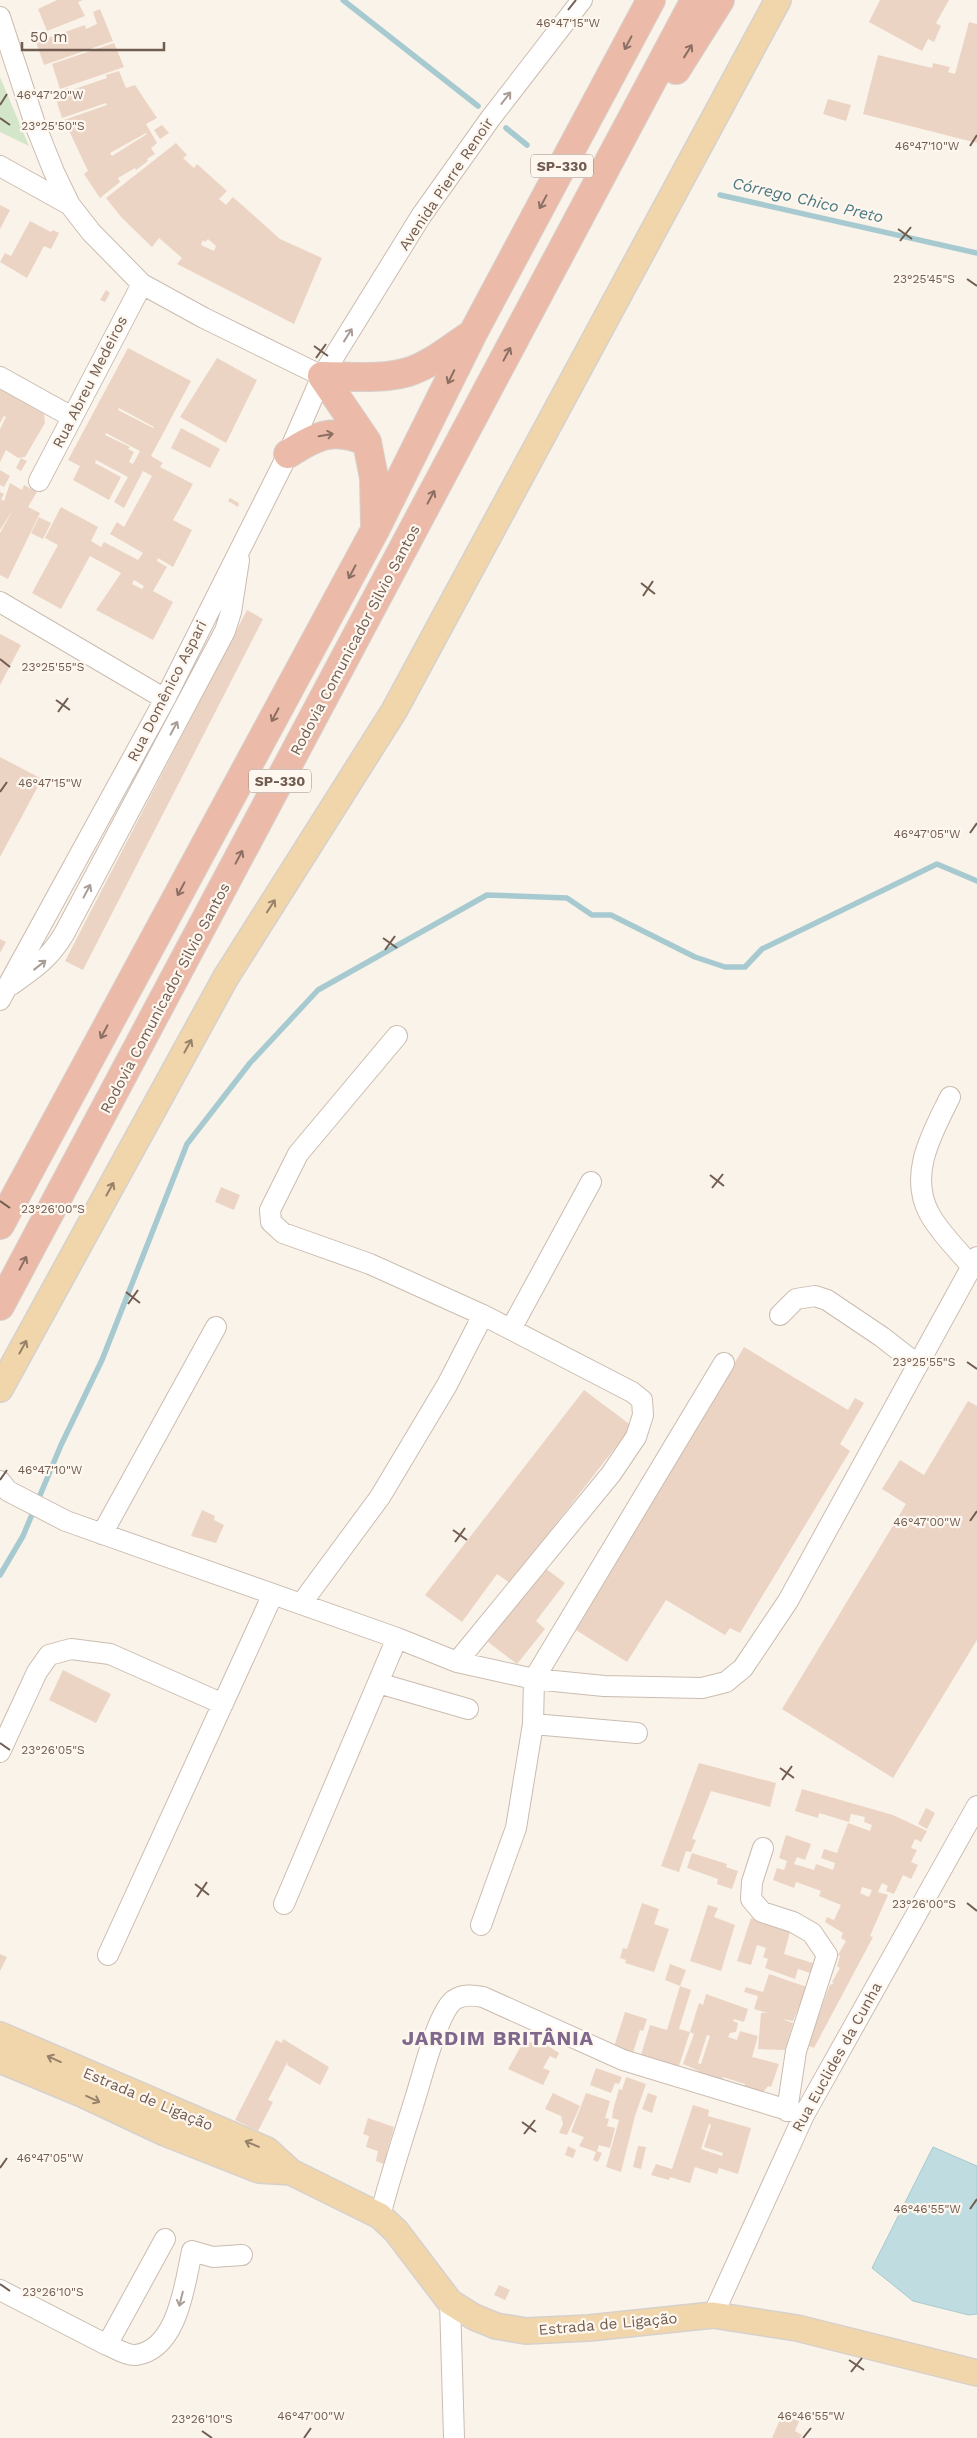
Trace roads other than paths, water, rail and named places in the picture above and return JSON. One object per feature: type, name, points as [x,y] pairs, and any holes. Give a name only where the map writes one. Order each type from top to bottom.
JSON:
[{"type":"highway","name":"SP-330","points":[[0,1224],[376,530],[473,333],[651,0]]},
{"type":"highway","name":"Rodovia Comunicador Silvio Santos","points":[[0,1306],[695,0]]},
{"type":"highway","points":[[559,255],[720,0]]},
{"type":"highway","points":[[322,376],[386,376],[409,372],[429,363],[473,333]]},
{"type":"highway","points":[[322,376],[367,442],[374,478],[376,530]]},
{"type":"highway","points":[[288,454],[319,436],[336,433],[352,435],[367,442]]},
{"type":"main road","points":[[0,1389],[226,977],[394,711],[778,0]]},
{"type":"main road","name":"Estrada de Ligação","points":[[0,2034],[267,2150],[291,2172],[380,2216],[396,2231],[450,2302],[496,2326],[526,2331],[589,2328],[713,2315],[797,2328],[977,2373]]},
{"type":"main road","name":"Estrada de Ligação","points":[[0,2060],[82,2094],[165,2133],[259,2170],[291,2172]]},
{"type":"street","name":"Avenida Pierre Renoir","points":[[322,376],[421,216],[490,119],[582,0]]},
{"type":"street","points":[[0,17],[36,127],[54,172],[70,205],[90,232],[142,284],[204,318],[322,376]]},
{"type":"street","points":[[0,166],[70,205]]},
{"type":"street","name":"Rua Abreu Medeiros","points":[[39,481],[142,284]]},
{"type":"street","name":"Rua Domênico Aspari","points":[[4,994],[165,699],[288,454],[322,376]]},
{"type":"street","points":[[0,377],[72,417]]},
{"type":"street","points":[[4,994],[54,952],[225,631],[235,595],[242,544]]},
{"type":"street","points":[[0,602],[165,699]]},
{"type":"street","points":[[397,1036],[298,1154],[270,1210],[271,1222],[283,1233],[370,1264],[484,1315],[632,1392],[642,1400],[643,1415],[636,1437],[611,1474],[457,1662]]},
{"type":"street","points":[[6,1490],[66,1521],[397,1638],[457,1662],[534,1679],[604,1686],[702,1688],[726,1682],[743,1668],[788,1602],[974,1262],[929,1213],[921,1192],[922,1160],[932,1133],[950,1097]]},
{"type":"street","points":[[511,1329],[591,1182]]},
{"type":"street","points":[[780,1314],[796,1299],[815,1296],[827,1300],[882,1337],[918,1365]]},
{"type":"street","points":[[301,1604],[380,1497],[447,1385],[484,1315]]},
{"type":"street","points":[[102,1534],[216,1327]]},
{"type":"street","points":[[480,1925],[516,1828],[534,1724],[534,1679],[724,1364]]},
{"type":"street","points":[[108,1955],[273,1594]]},
{"type":"street","points":[[284,1904],[397,1638]]},
{"type":"street","points":[[0,1752],[37,1672],[49,1655],[71,1650],[110,1654],[223,1704]]},
{"type":"street","points":[[378,1683],[468,1709]]},
{"type":"street","points":[[534,1724],[637,1733]]},
{"type":"street","name":"Rua Euclides da Cunha","points":[[713,2315],[795,2113],[977,1806]]},
{"type":"street","points":[[380,2216],[393,2165],[430,2047],[445,2012],[454,2001],[468,1994],[483,1996],[623,2060],[795,2113],[796,2051],[827,1955],[812,1933],[793,1922],[762,1912],[751,1899],[752,1882],[763,1848]]},
{"type":"street","points":[[107,2345],[165,2239]]},
{"type":"street","points":[[0,2290],[107,2345],[135,2355],[149,2350],[173,2326],[192,2252],[213,2257],[242,2255]]},
{"type":"street","points":[[450,2302],[454,2438]]},
{"type":"water","points":[[933,2147],[977,2166],[977,2314],[969,2315],[913,2301],[872,2268]]},
{"type":"waterway","name":"Córrego Chico Preto","points":[[343,0],[478,106]]},
{"type":"waterway","name":"Córrego Chico Preto","points":[[506,128],[527,145]]},
{"type":"waterway","name":"Córrego Chico Preto","points":[[720,195],[977,253]]},
{"type":"waterway","points":[[0,1575],[23,1536],[61,1445],[102,1360],[187,1144],[250,1063],[318,990],[487,895],[567,898],[592,915],[611,915],[695,957],[725,967],[745,967],[762,949],[937,864],[977,881]]},
{"type":"district","name":"JARDIM BRITÂNIA","points":[[498,2038]]}]
